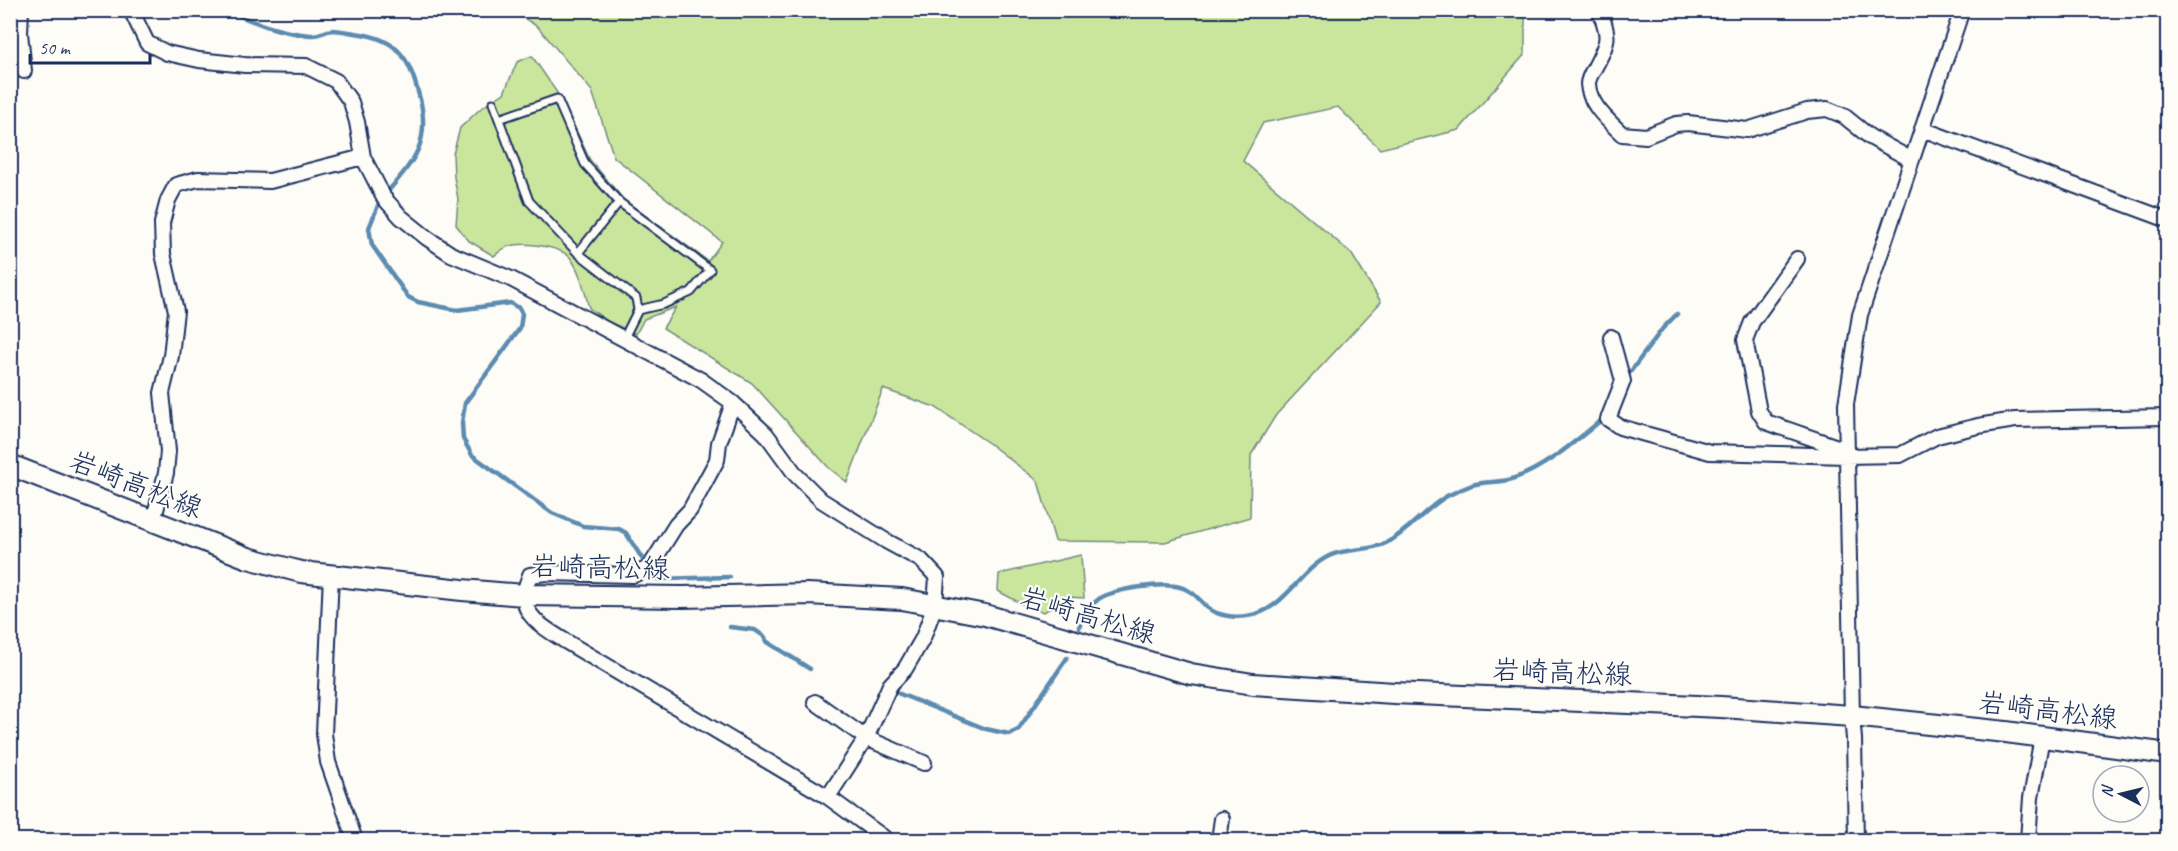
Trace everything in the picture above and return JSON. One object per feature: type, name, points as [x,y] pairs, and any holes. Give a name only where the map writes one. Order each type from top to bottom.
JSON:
[{"type":"main road","name":"岩崎高松線","points":[[12,470],[248,558],[302,572],[524,595],[682,597],[808,594],[902,599],[985,615],[1191,674],[1253,684],[1394,693],[1721,707],[1852,716],[2042,737],[2168,754]]},
{"type":"street","points":[[21,10],[20,33],[24,71]]},
{"type":"street","points":[[130,10],[147,43],[167,53],[245,65],[306,66],[336,81],[351,102],[363,157],[384,198],[401,217],[451,254],[512,279],[700,380],[733,402],[766,434],[796,475],[821,500],[921,560],[937,577],[935,605],[923,638],[905,669],[890,685],[866,738],[828,797]]},
{"type":"street","points":[[1599,10],[1608,30],[1607,45],[1588,83],[1599,110],[1622,134],[1646,136],[1676,124],[1688,123],[1747,130],[1807,111],[1827,109],[1844,116],[1869,137],[1912,160]]},
{"type":"street","points":[[1856,840],[1846,404],[1860,315],[1962,10]]},
{"type":"street","points":[[1922,129],[2168,220]]},
{"type":"street","points":[[153,521],[166,473],[168,451],[162,393],[171,356],[176,311],[163,254],[162,224],[168,200],[176,185],[198,179],[270,181],[363,157]]},
{"type":"street","points":[[1797,259],[1752,322],[1745,340],[1759,411],[1766,422],[1846,453]]},
{"type":"street","points":[[1611,338],[1623,381],[1608,419],[1620,427],[1710,452],[1900,455],[1937,436],[2015,420],[2168,417]]},
{"type":"street","points":[[733,402],[719,443],[717,460],[690,510],[676,525],[649,568],[633,574],[546,573],[530,575],[524,595],[528,610],[535,621],[564,641],[828,797],[887,840]]},
{"type":"street","points":[[331,575],[324,734],[328,762],[356,840]]},
{"type":"street","points":[[815,702],[866,738],[924,763]]},
{"type":"street","points":[[2028,840],[2031,798],[2042,737]]},
{"type":"street","points":[[1220,840],[1222,819]]},
{"type":"lane","points":[[499,119],[557,99],[585,164],[619,201],[710,270],[691,292],[664,304],[638,310]]},
{"type":"lane","points":[[493,103],[529,201],[578,253],[636,298],[638,310],[623,340]]},
{"type":"lane","points":[[578,253],[619,201]]},
{"type":"green space","points":[[513,11],[1525,11],[1525,54],[1459,130],[1380,149],[1338,107],[1263,123],[1243,161],[1351,253],[1381,302],[1276,415],[1251,455],[1250,517],[1165,542],[1055,541],[1038,481],[990,444],[935,407],[883,389],[847,482],[829,468],[752,383],[663,328],[676,307],[644,319],[636,334],[609,322],[589,308],[575,265],[561,251],[543,246],[517,245],[506,247],[494,256],[469,241],[456,225],[458,199],[453,154],[460,128],[480,109],[504,93],[517,62],[532,56],[562,100],[590,160],[624,200],[708,261],[722,242],[614,157],[592,91],[538,27]]},
{"type":"green space","points":[[1081,555],[1084,598],[1068,597],[1044,612],[1031,609],[998,591],[999,574]]},
{"type":"waterway","points":[[226,10],[257,23],[299,34],[313,35],[335,30],[370,36],[383,40],[400,53],[412,72],[420,99],[423,126],[422,138],[414,158],[390,189]]},
{"type":"waterway","points":[[379,203],[369,228],[372,245],[408,297],[418,302],[457,310],[510,303],[519,308],[522,314],[520,328],[465,403],[462,423],[463,439],[472,455],[552,513],[583,526],[619,529],[626,533],[645,563]]},
{"type":"waterway","points":[[1628,375],[1663,328],[1677,314]]},
{"type":"waterway","points":[[1079,627],[1087,611],[1100,598],[1127,589],[1151,586],[1185,588],[1212,611],[1222,615],[1242,617],[1260,613],[1281,599],[1308,571],[1329,556],[1343,551],[1379,546],[1395,538],[1447,496],[1472,485],[1507,480],[1536,469],[1599,422]]},
{"type":"waterway","points":[[653,572],[657,579],[730,577]]},
{"type":"waterway","points":[[730,627],[755,630],[765,637],[766,641],[810,669]]},
{"type":"waterway","points":[[895,692],[986,729],[1009,734],[1018,730],[1067,658]]}]
